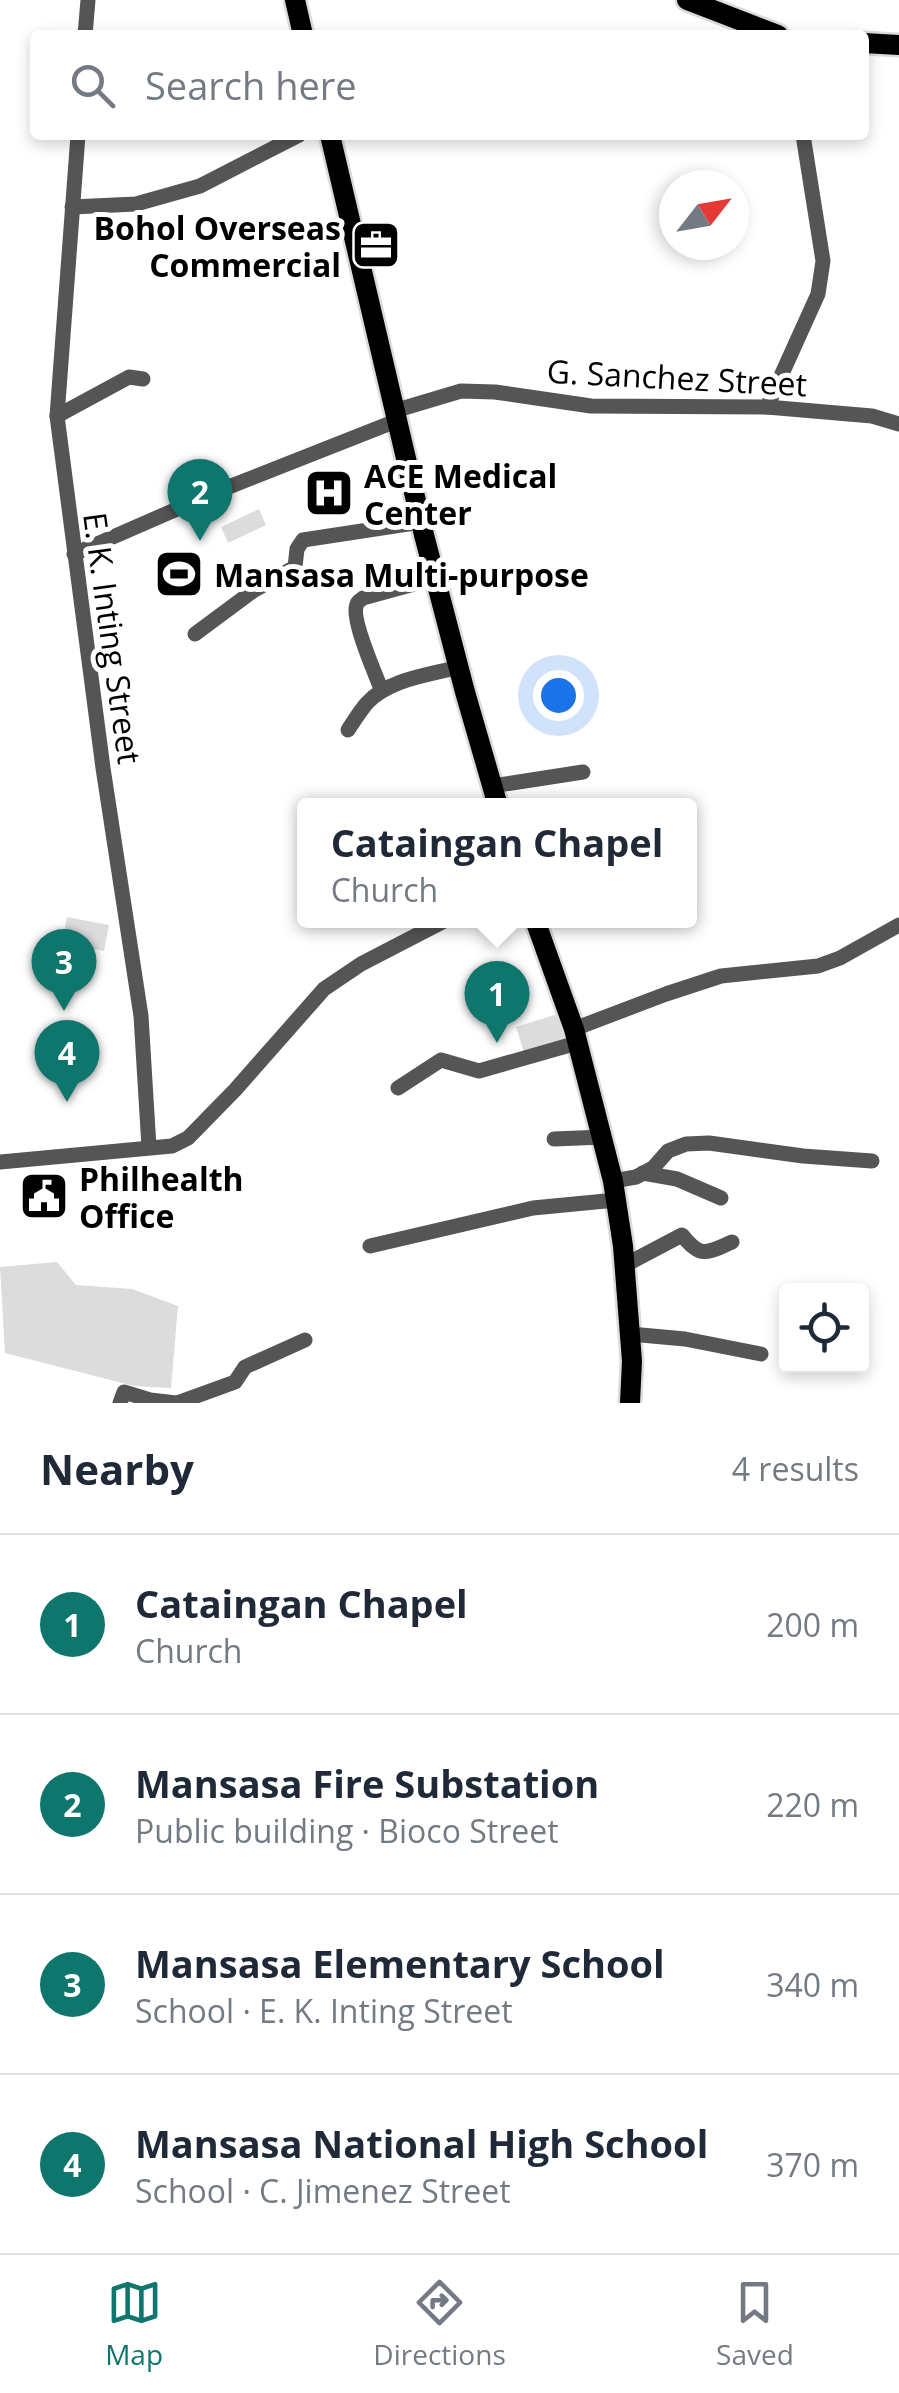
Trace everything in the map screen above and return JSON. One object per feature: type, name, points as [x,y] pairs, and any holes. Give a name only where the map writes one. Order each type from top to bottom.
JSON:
[{"type":"main road","points":[[295,0],[302,30]]},
{"type":"main road","points":[[688,0],[765,30]]},
{"type":"main road","points":[[869,44],[899,46]]},
{"type":"main road","points":[[331,140],[421,522],[495,796]]},
{"type":"main road","points":[[538,928],[575,1036],[615,1190],[630,1334],[630,1403]]},
{"type":"street","points":[[85,30],[88,0]]},
{"type":"street","name":"E. K. Inting Street","points":[[78,140],[57,416],[102,768],[141,1016],[149,1147]]},
{"type":"street","points":[[72,207],[136,204],[200,186],[289,140]]},
{"type":"street","points":[[767,407],[818,294],[824,262],[803,140]]},
{"type":"street","points":[[57,416],[129,377],[143,378]]},
{"type":"street","name":"G. Sanchez Street","points":[[74,554],[461,391],[591,406],[767,407],[872,416],[899,424]]},
{"type":"street","points":[[195,634],[253,591],[295,568],[297,548],[303,540],[421,522]]},
{"type":"street","points":[[382,690],[367,657],[357,603],[436,578]]},
{"type":"street","points":[[348,730],[367,703],[382,690],[459,667]]},
{"type":"street","points":[[495,796],[583,772]]},
{"type":"street","points":[[398,1088],[441,1060],[479,1071],[575,1036],[666,994],[721,976],[818,966],[899,925]]},
{"type":"street","points":[[0,1162],[172,1146],[188,1138],[324,990],[361,964],[431,928]]},
{"type":"street","points":[[554,1139],[603,1138]]},
{"type":"street","points":[[370,1246],[615,1190],[653,1168],[668,1151],[686,1144],[710,1143],[872,1162]]},
{"type":"street","points":[[643,1173],[677,1179],[720,1198]]},
{"type":"street","points":[[624,1265],[682,1235],[694,1250],[705,1253],[732,1242]]},
{"type":"street","points":[[630,1334],[761,1354]]},
{"type":"street","points":[[120,1403],[124,1392],[177,1403],[235,1382],[244,1367],[304,1340]]},
{"type":"shaded area","points":[[259,509],[266,525],[228,543],[221,527]]},
{"type":"shaded area","points":[[67,917],[109,925],[104,951],[62,943]]},
{"type":"shaded area","points":[[561,1013],[568,1039],[524,1052],[516,1027]]},
{"type":"shaded area","points":[[57,1262],[76,1285],[132,1289],[178,1306],[171,1388],[134,1386],[5,1353],[0,1267]]},
{"type":"place","name":"Bohol Overseas Commercial","points":[[376,245]]},
{"type":"place","name":"ACE Medical Center","points":[[329,493]]},
{"type":"place","name":"Mansasa Fire Substation","points":[[200,541]]},
{"type":"place","name":"Mansasa Multi-purpose","points":[[179,574]]},
{"type":"place","name":"Mansasa Elementary School","points":[[64,1011]]},
{"type":"place","name":"Cataingan Chapel","points":[[497,1043]]},
{"type":"place","name":"Mansasa National High School","points":[[67,1102]]},
{"type":"place","name":"Philhealth Office","points":[[44,1196]]}]
